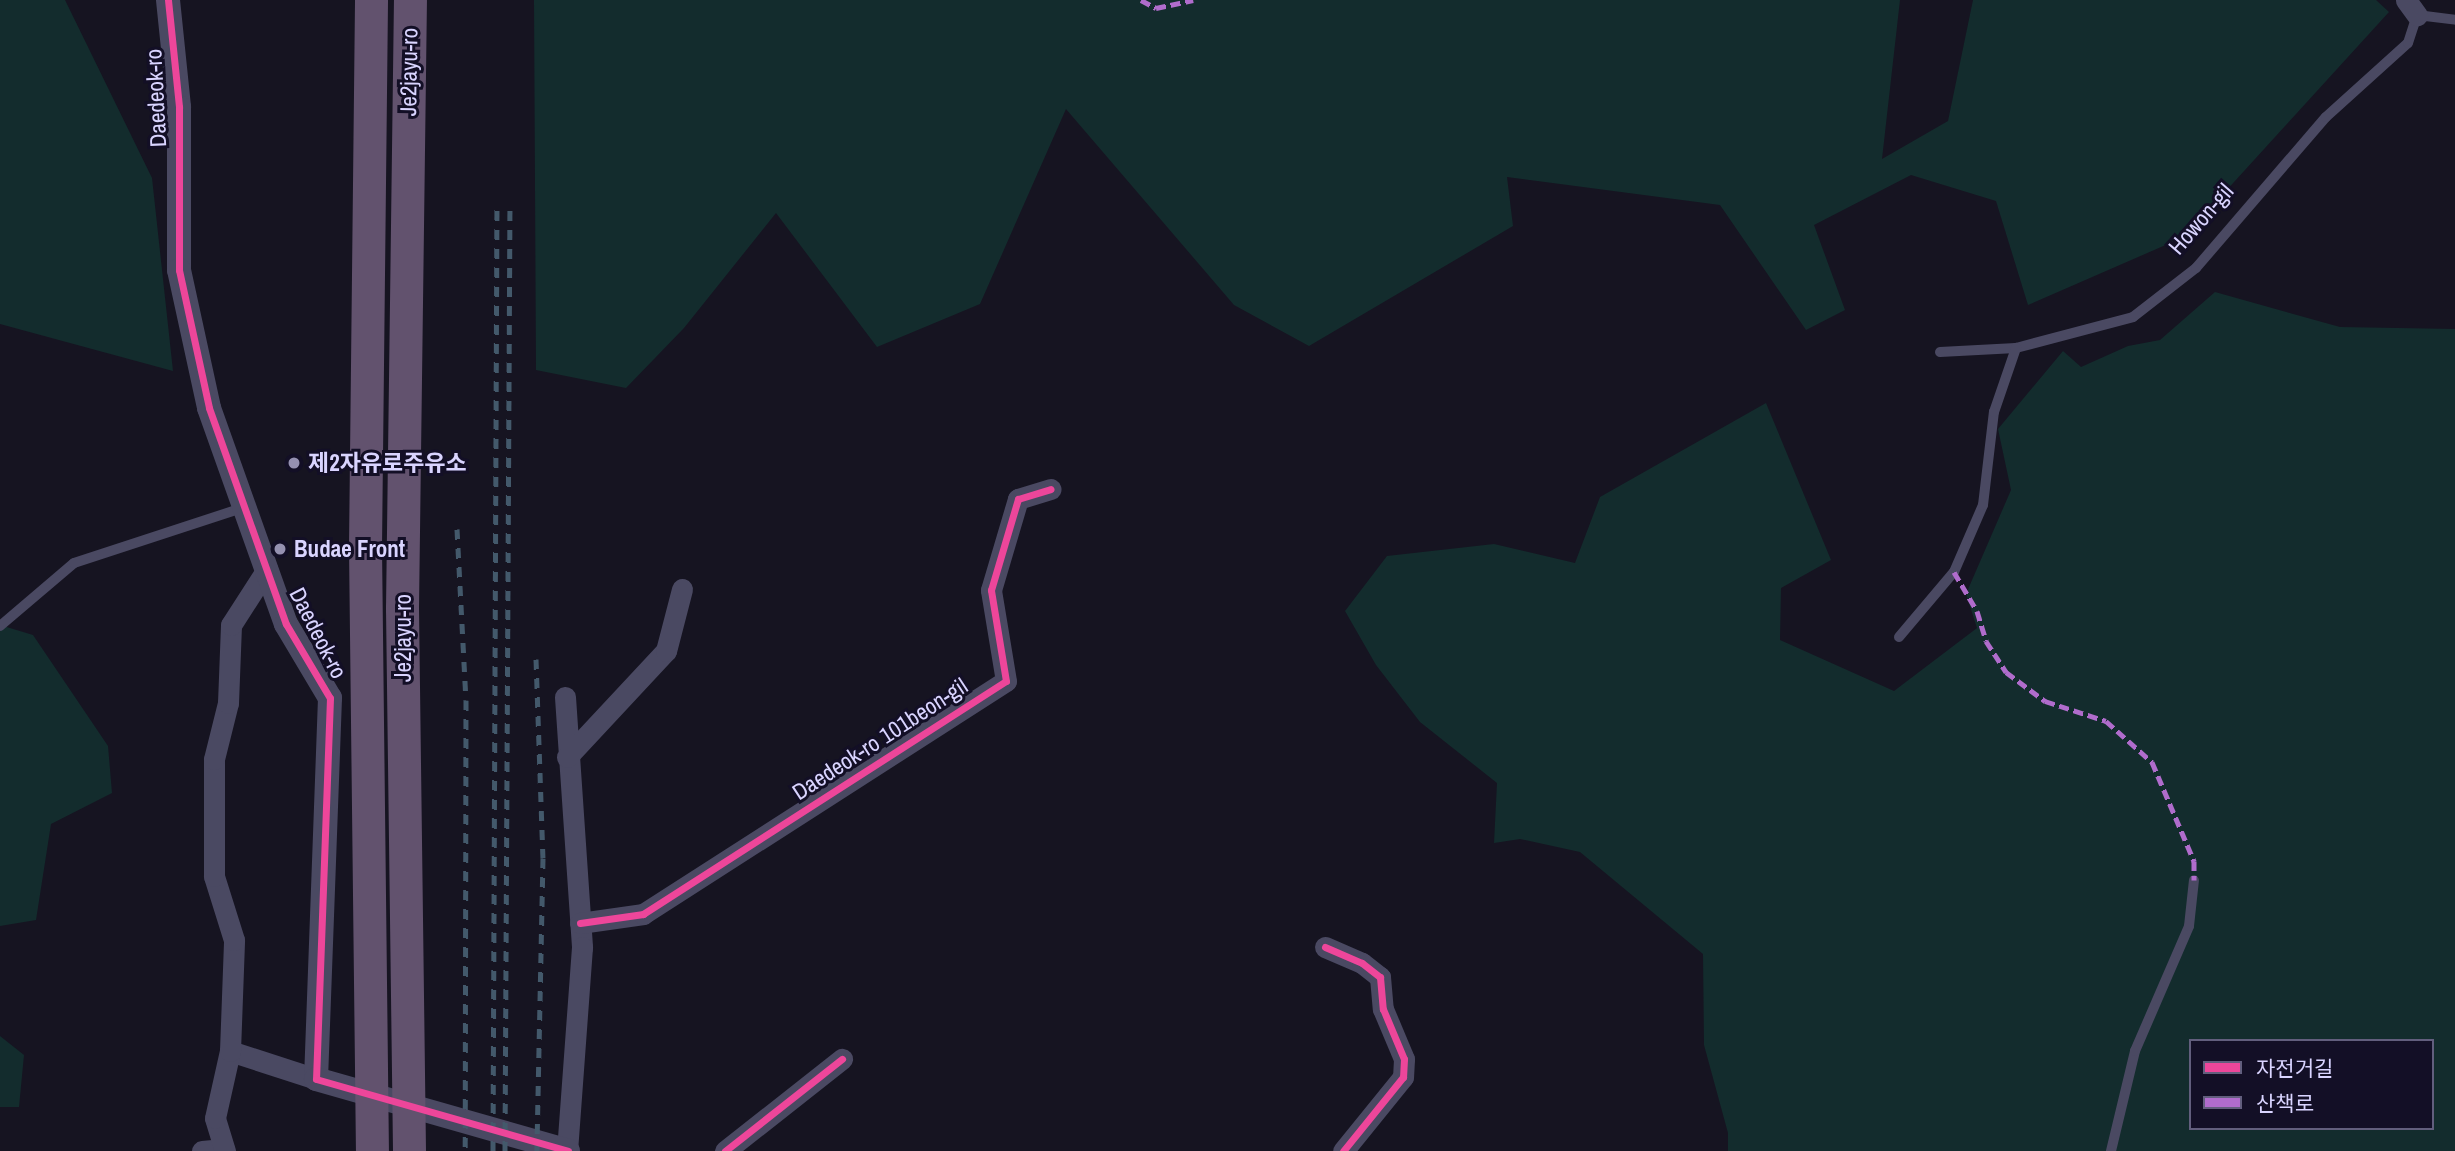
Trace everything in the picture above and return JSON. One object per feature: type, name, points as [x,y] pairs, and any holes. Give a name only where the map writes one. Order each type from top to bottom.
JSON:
[{"type":"highway","name":"Je2jayu-ro","points":[[371,0],[365,547],[372,1151]]},
{"type":"highway","name":"Je2jayu-ro","points":[[409,1151],[402,608],[410,0]]},
{"type":"street","name":"Daedeok-ro","points":[[168,0],[179,107],[179,270],[209,408],[286,624],[330,698],[316,1079]]},
{"type":"street","name":"Daedeok-ro 101beon-gil","points":[[580,923],[643,914],[1006,681],[991,590],[1018,499],[1050,489]]},
{"type":"street","points":[[202,1151],[225,1150],[215,1118],[230,1051],[234,940],[214,876],[214,759],[228,704],[231,625],[267,569]]},
{"type":"street","points":[[567,757],[666,652],[682,589]]},
{"type":"street","points":[[230,1051],[316,1079],[568,1150],[580,923],[565,697]]},
{"type":"street","points":[[1325,947],[1362,963],[1380,978],[1384,1009],[1404,1059],[1403,1077],[1343,1151]]},
{"type":"street","points":[[725,1151],[842,1059]]},
{"type":"lane","points":[[2411,7],[2455,20]]},
{"type":"lane","name":"Howon-gil","points":[[1940,352],[2016,348],[2133,317],[2196,268],[2326,117],[2408,43],[2411,7]]},
{"type":"lane","points":[[1899,637],[1955,572],[1983,505],[1994,412],[2016,348]]},
{"type":"lane","points":[[0,626],[74,563],[245,508]]},
{"type":"lane","points":[[2111,1151],[2135,1051],[2189,926],[2194,880]]},
{"type":"green space","points":[[0,0],[65,0],[152,178],[173,371],[0,324]]},
{"type":"green space","points":[[534,0],[1900,0],[1882,159],[1948,121],[1973,0],[2376,0],[2389,12],[2184,237],[2028,305],[1996,201],[1911,175],[1814,225],[1845,310],[1806,330],[1720,205],[1507,177],[1513,226],[1309,346],[1234,305],[1066,109],[980,304],[877,347],[776,213],[684,328],[626,388],[536,370]]},
{"type":"green space","points":[[2215,292],[2340,327],[2455,329],[2455,1151],[1728,1151],[1728,1133],[1704,1045],[1703,954],[1580,852],[1520,839],[1494,843],[1497,783],[1420,722],[1376,665],[1345,611],[1387,556],[1494,544],[1575,563],[1600,497],[1766,403],[1831,560],[1781,588],[1780,640],[1894,691],[1977,628],[1966,594],[2011,490],[1998,429],[2063,351],[2081,367],[2128,346],[2160,340]]},
{"type":"green space","points":[[0,625],[33,635],[108,746],[112,793],[51,824],[36,920],[0,926]]},
{"type":"green space","points":[[0,1036],[24,1055],[19,1107],[0,1107]]},
{"type":"railway","points":[[493,1151],[497,202]]},
{"type":"railway","points":[[505,1151],[510,202]]},
{"type":"railway","points":[[457,529],[466,700],[465,1151]]},
{"type":"railway","points":[[536,659],[543,858],[537,1151]]},
{"type":"marked path","points":[[1141,0],[1156,8],[1193,0]]},
{"type":"marked path","points":[[1954,572],[1977,611],[1986,641],[2006,672],[2045,701],[2106,721],[2152,762],[2194,861],[2194,880]]},
{"type":"cycle path","points":[[168,0],[179,107],[179,270],[209,408],[286,624],[330,698],[316,1079],[568,1151]]},
{"type":"cycle path","points":[[580,923],[643,914],[1006,681],[991,590],[1018,499],[1050,489]]},
{"type":"cycle path","points":[[1325,947],[1362,963],[1380,977],[1383,1009],[1404,1059],[1403,1077],[1343,1151]]},
{"type":"cycle path","points":[[725,1151],[842,1059]]},
{"type":"place","name":"제2자유로주유소","points":[[294,463]]},
{"type":"place","name":"Budae Front","points":[[280,549]]}]
